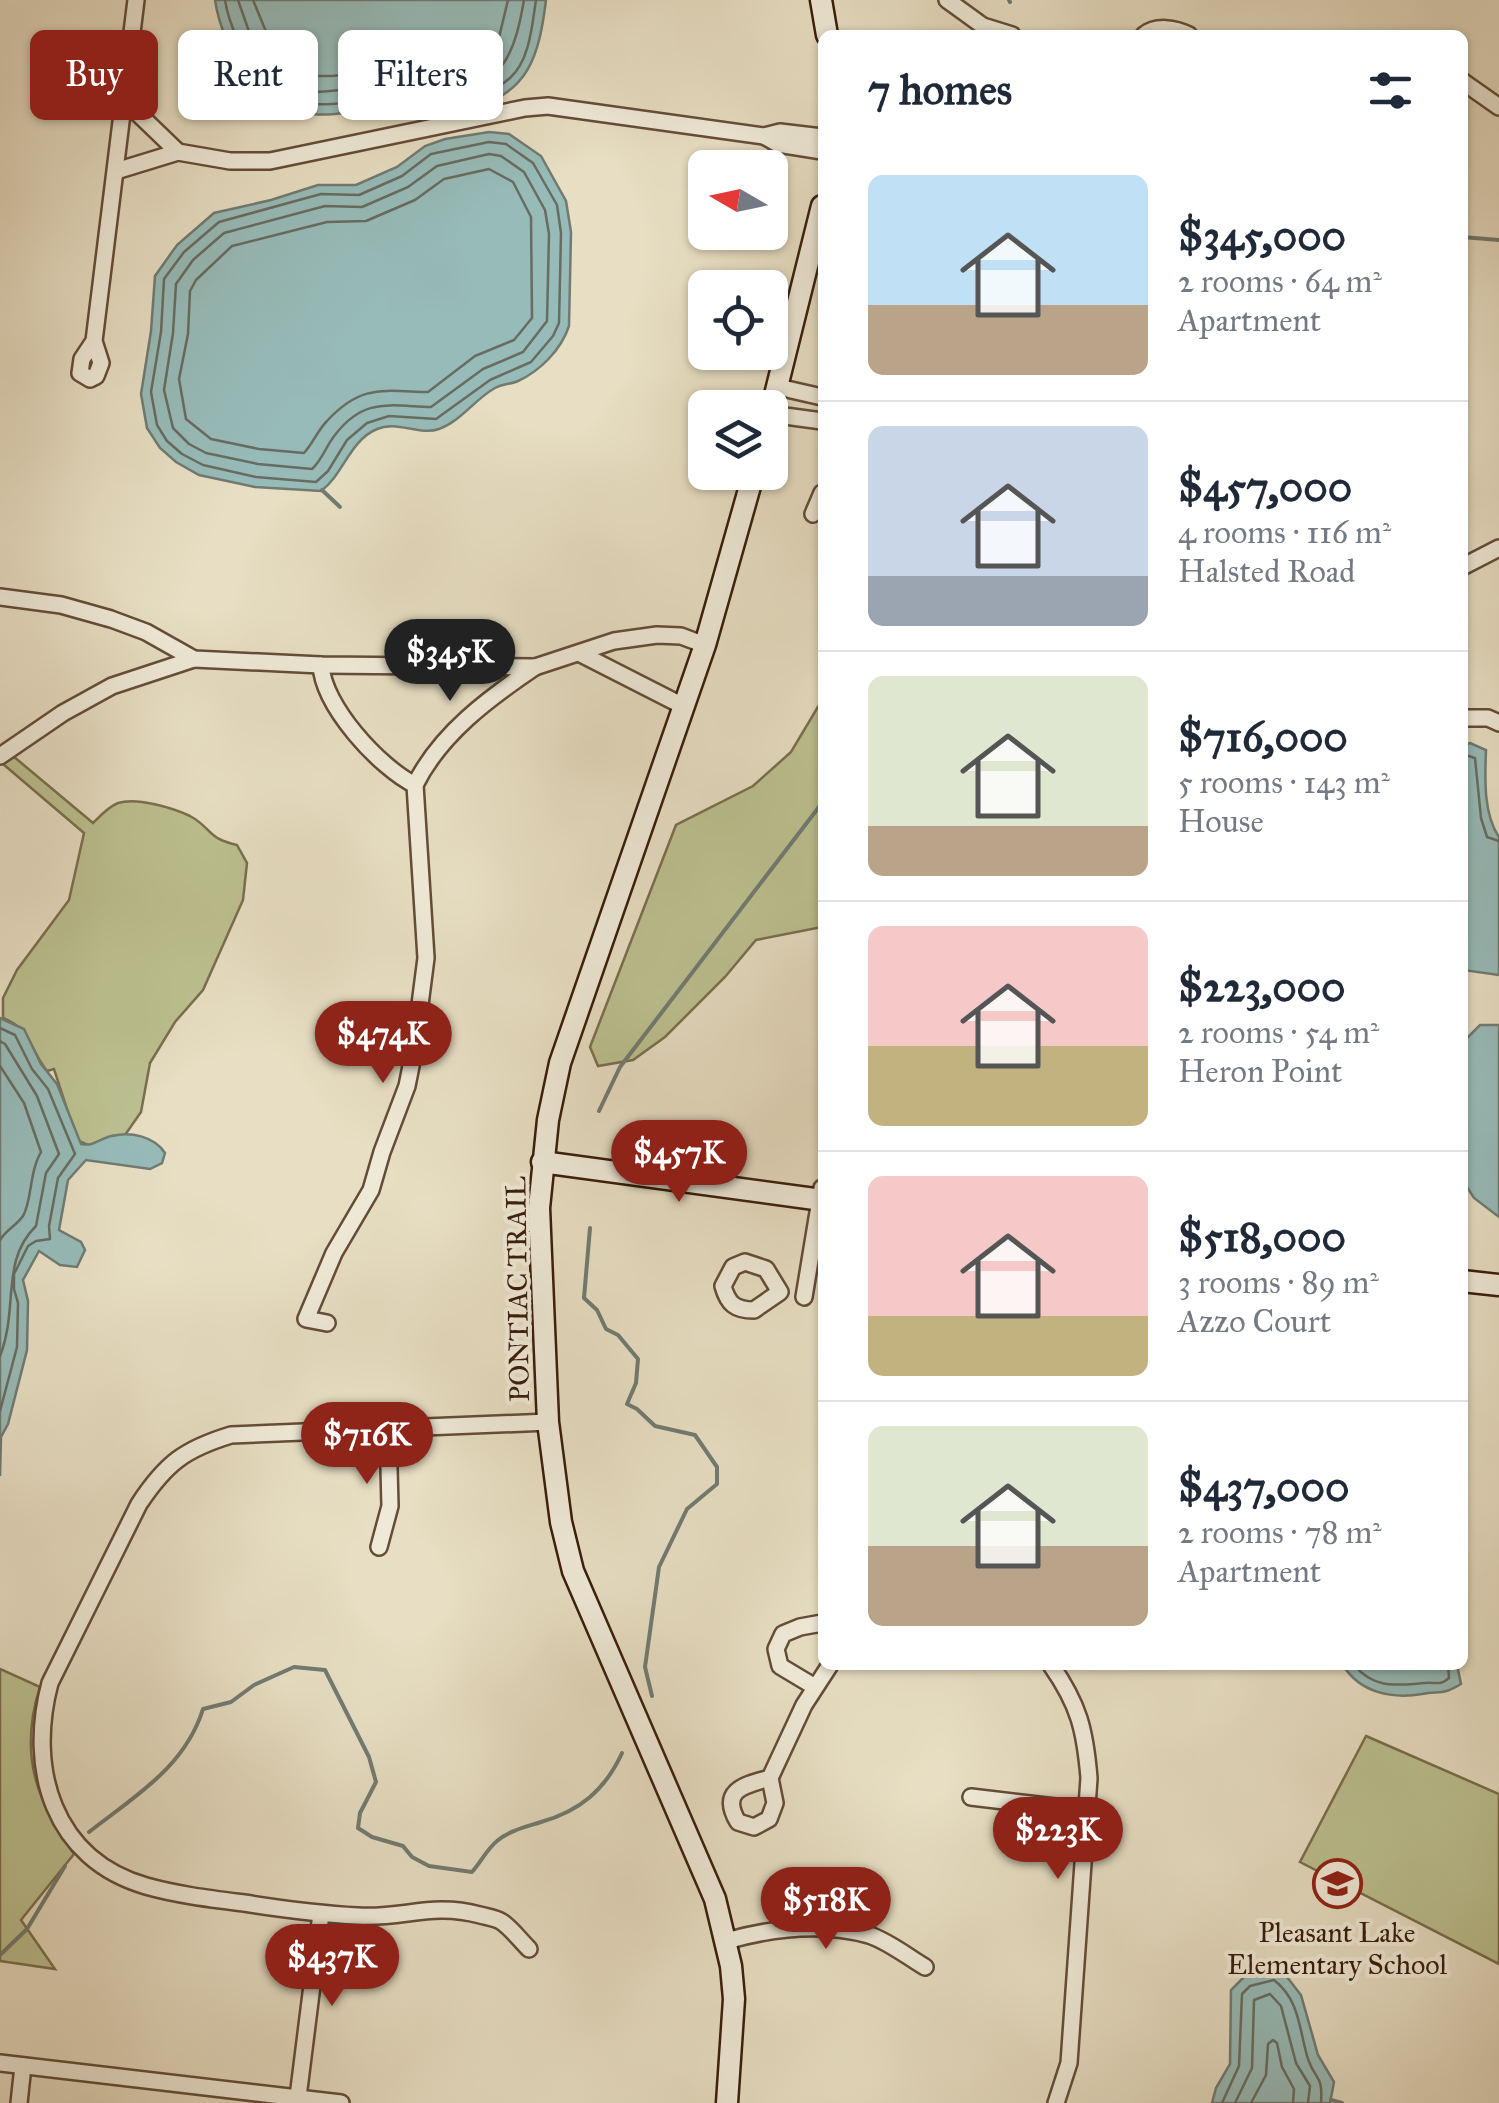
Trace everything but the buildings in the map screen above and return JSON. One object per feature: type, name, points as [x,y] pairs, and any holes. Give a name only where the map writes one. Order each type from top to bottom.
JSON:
[{"type":"main road","points":[[821,0],[826,30]]},
{"type":"main road","points":[[777,390],[818,222]]},
{"type":"main road","name":"PONTIAC TRAIL","points":[[727,2103],[734,1999],[715,1899],[573,1571],[561,1522],[548,1422],[539,1208],[542,1162],[560,1063],[706,645],[749,490]]},
{"type":"main road","points":[[542,1162],[818,1196]]},
{"type":"main road","points":[[1468,1281],[1499,1286]]},
{"type":"street","points":[[132,30],[136,0]]},
{"type":"street","points":[[948,0],[981,30]]},
{"type":"street","points":[[1150,30],[1175,30]]},
{"type":"street","points":[[1468,84],[1499,106]]},
{"type":"street","points":[[116,170],[178,152],[230,162],[270,161],[548,106],[764,136],[778,144],[818,150]]},
{"type":"street","points":[[94,340],[122,120]]},
{"type":"street","points":[[145,120],[178,152]]},
{"type":"street","points":[[764,136],[780,132],[818,137]]},
{"type":"street","points":[[778,387],[818,396]]},
{"type":"street","points":[[788,416],[818,420]]},
{"type":"street","points":[[813,514],[818,502]]},
{"type":"street","points":[[1468,564],[1499,548]]},
{"type":"street","points":[[0,596],[112,618],[194,658]]},
{"type":"street","points":[[0,756],[63,713],[112,686],[194,658],[321,665],[535,666],[614,641],[657,635],[681,636],[706,645]]},
{"type":"street","points":[[581,654],[685,707]]},
{"type":"street","points":[[321,665],[327,691],[350,725],[384,764],[414,785]]},
{"type":"street","points":[[326,1323],[306,1319],[334,1253],[371,1190],[407,1086],[414,1051],[426,958],[414,785],[460,725],[489,698],[535,666]]},
{"type":"street","points":[[1468,718],[1488,718],[1499,724]]},
{"type":"street","points":[[804,1297],[818,1218]]},
{"type":"street","points":[[780,1292],[818,1300]]},
{"type":"street","points":[[529,1948],[500,1920],[464,1911],[433,1908],[365,1917],[321,1914],[184,1895],[143,1885],[89,1856],[70,1838],[52,1802],[42,1769],[42,1711],[50,1683],[139,1504],[155,1479],[177,1457],[231,1435],[548,1422]]},
{"type":"street","points":[[380,1547],[390,1506],[388,1430]]},
{"type":"street","points":[[815,1687],[780,1666],[776,1650],[783,1634],[818,1625]]},
{"type":"street","points":[[770,1778],[827,1670]]},
{"type":"street","points":[[1054,1670],[1084,1731],[1088,1810],[1076,1930],[1069,2064],[1056,2103]]},
{"type":"street","points":[[971,1797],[1088,1810]]},
{"type":"street","points":[[298,2098],[321,1914]]},
{"type":"street","points":[[726,1941],[774,1930],[827,1930],[871,1936],[925,1967]]},
{"type":"street","points":[[0,2063],[341,2103]]},
{"type":"street","points":[[19,2103],[23,2066]]},
{"type":"green space","points":[[818,707],[818,928],[756,940],[665,1037],[633,1060],[598,1066],[590,1047],[676,825],[753,786],[791,752]]},
{"type":"green space","points":[[13,756],[93,823],[118,803],[135,801],[165,807],[190,816],[214,836],[237,845],[247,863],[243,900],[203,990],[175,1022],[150,1063],[141,1112],[125,1135],[90,1146],[77,1140],[54,1069],[47,1071],[25,1034],[3,1018],[3,998],[17,970],[69,900],[84,833],[3,764]]},
{"type":"green space","points":[[0,1669],[40,1687],[31,1733],[34,1775],[49,1814],[74,1854],[21,1920],[55,1969],[0,1961]]},
{"type":"green space","points":[[1366,1736],[1499,1794],[1499,1964],[1300,1862]]},
{"type":"water","points":[[215,0],[546,0],[534,55],[518,83],[503,95],[503,30],[338,30],[338,113],[331,114],[318,114],[318,30],[223,30]]},
{"type":"water","points":[[489,132],[509,134],[541,156],[566,201],[571,232],[569,326],[542,366],[518,381],[495,388],[439,429],[392,426],[367,434],[321,491],[255,487],[199,475],[160,448],[147,428],[141,394],[155,276],[177,245],[214,213],[318,185],[356,185],[397,167],[425,146]]},
{"type":"water","points":[[1468,744],[1486,750],[1488,806],[1499,837],[1499,975],[1468,971]]},
{"type":"water","points":[[0,1018],[24,1029],[41,1064],[57,1084],[81,1144],[134,1135],[149,1139],[165,1153],[162,1163],[150,1169],[86,1160],[68,1180],[59,1230],[81,1242],[85,1250],[77,1267],[60,1265],[39,1251],[23,1280],[28,1301],[27,1350],[1,1437],[0,1476]]},
{"type":"water","points":[[1480,1025],[1499,1025],[1499,1217],[1468,1189],[1468,1037]]},
{"type":"water","points":[[1347,1670],[1458,1670],[1461,1684],[1442,1692],[1388,1694],[1368,1688]]},
{"type":"water","points":[[1280,1968],[1301,1995],[1318,2055],[1334,2082],[1330,2103],[1212,2103],[1230,2064],[1231,1990],[1244,1977]]},
{"type":"waterway","points":[[1468,237],[1499,240]]},
{"type":"waterway","points":[[322,490],[340,507]]},
{"type":"waterway","points":[[599,1111],[620,1067],[818,808]]},
{"type":"waterway","points":[[590,1228],[584,1298],[597,1310],[606,1329],[618,1335],[638,1359],[636,1383],[627,1404],[655,1426],[695,1435],[717,1467],[717,1484],[687,1509],[659,1567],[645,1667],[652,1696]]},
{"type":"waterway","points":[[89,1832],[141,1793],[171,1764],[184,1748],[203,1709],[231,1702],[254,1685],[294,1667],[325,1670],[369,1757],[376,1782],[360,1813],[358,1828],[372,1837],[403,1846],[412,1857],[429,1866],[472,1872],[502,1837],[568,1812],[590,1797],[608,1778],[622,1753]]},
{"type":"waterway","points":[[0,1955],[27,1929],[65,1866]]},
{"type":"waterway","points":[[1331,2100],[1342,2103]]},
{"type":"place","name":"Pleasant Lake Elementary School","points":[[1337,1884]]}]
